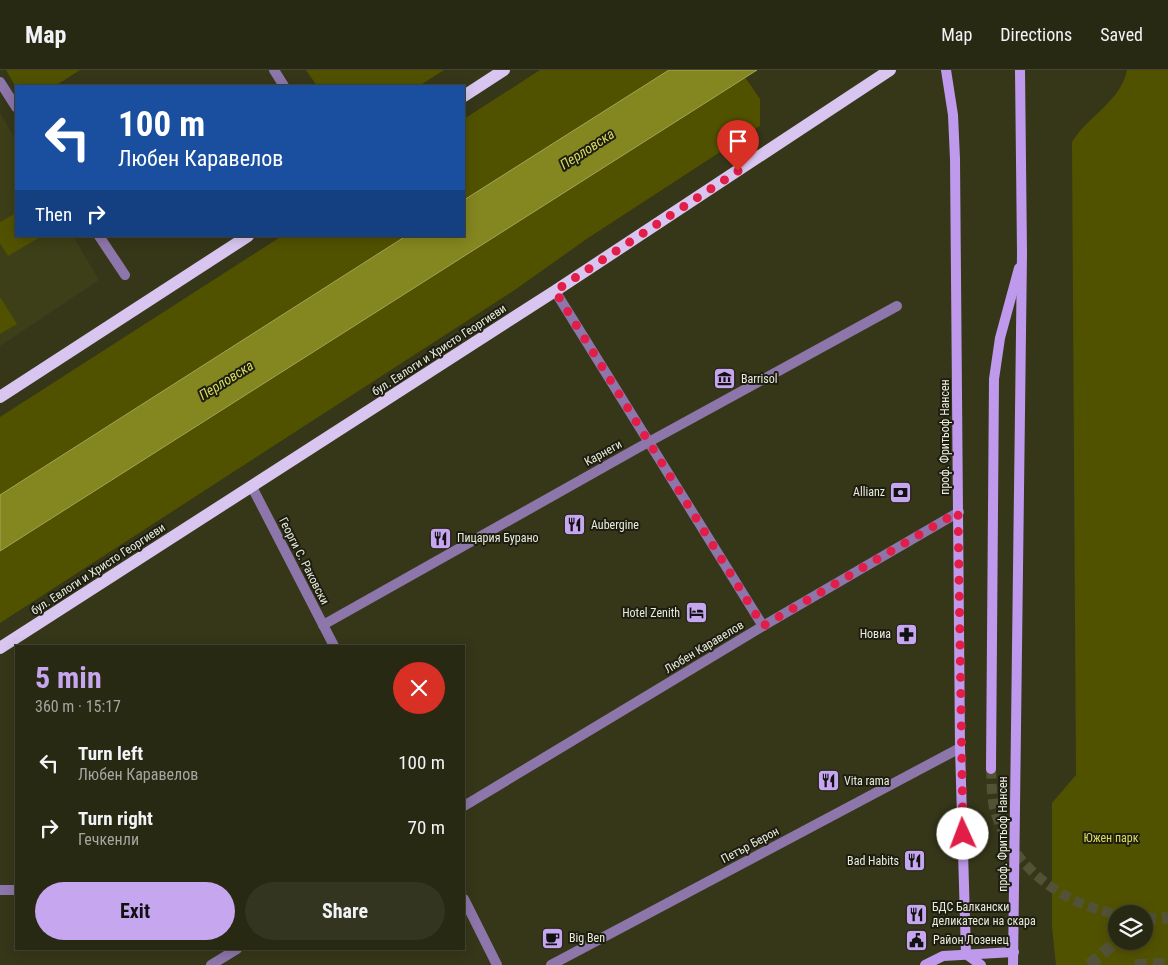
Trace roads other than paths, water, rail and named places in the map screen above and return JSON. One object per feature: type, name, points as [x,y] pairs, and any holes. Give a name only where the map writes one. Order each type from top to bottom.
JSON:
[{"type":"main road","points":[[465,95],[504,70]]},
{"type":"main road","name":"бул. Евлоги и Христо Георгиеви","points":[[0,648],[555,291],[890,70]]},
{"type":"main road","name":"проф. Фритьоф Нансен","points":[[946,70],[953,115],[955,159],[960,748],[966,954]]},
{"type":"main road","name":"проф. Фритьоф Нансен","points":[[1013,965],[1022,253],[1020,70]]},
{"type":"main road","points":[[0,398],[246,237]]},
{"type":"main road","name":"проф. Фритьоф Нансен","points":[[991,769],[994,379],[1000,338],[1022,253]]},
{"type":"main road","points":[[925,965],[943,956],[1014,952]]},
{"type":"main road","points":[[966,954],[981,965]]},
{"type":"street","points":[[274,70],[283,85]]},
{"type":"street","points":[[0,82],[15,105]]},
{"type":"street","points":[[100,237],[124,275]]},
{"type":"street","points":[[555,291],[763,626]]},
{"type":"street","name":"Карнеги","points":[[323,625],[649,442],[897,306]]},
{"type":"street","name":"Георги С. Раковски","points":[[252,486],[333,645]]},
{"type":"street","name":"Любен Каравелов","points":[[465,805],[763,626],[958,512]]},
{"type":"street","name":"Петър Берон","points":[[551,965],[960,748]]},
{"type":"street","points":[[0,890],[15,890]]},
{"type":"street","points":[[465,902],[497,965]]},
{"type":"street","points":[[211,965],[235,950]]},
{"type":"water","name":"Перловска","points":[[669,70],[757,70],[0,551],[0,495],[404,237],[465,237],[465,199]]},
{"type":"tunnel","points":[[991,769],[995,811],[1003,831],[1027,866],[1059,892],[1077,902],[1108,912]]},
{"type":"tunnel","points":[[1153,919],[1168,918]]},
{"type":"tunnel","points":[[1089,965],[1108,949]]},
{"type":"tunnel","points":[[1135,965],[1168,964]]},
{"type":"place","name":"Barrisol","points":[[725,379]]},
{"type":"place","name":"Allianz","points":[[901,492]]},
{"type":"place","name":"Aubergine","points":[[575,525]]},
{"type":"place","name":"Пицария Бурано","points":[[441,538]]},
{"type":"place","name":"Hotel Zenith","points":[[696,613]]},
{"type":"place","name":"Новиа","points":[[907,634]]},
{"type":"place","name":"Vita rama","points":[[828,781]]},
{"type":"place","name":"Bad Habits","points":[[915,861]]},
{"type":"place","name":"БДС Балкански деликатеси на скара","points":[[916,914]]},
{"type":"place","name":"Big Ben","points":[[553,938]]},
{"type":"place","name":"Район Лозенец","points":[[917,940]]},
{"type":"park label","name":"Южен парк","points":[[1111,838]]}]
